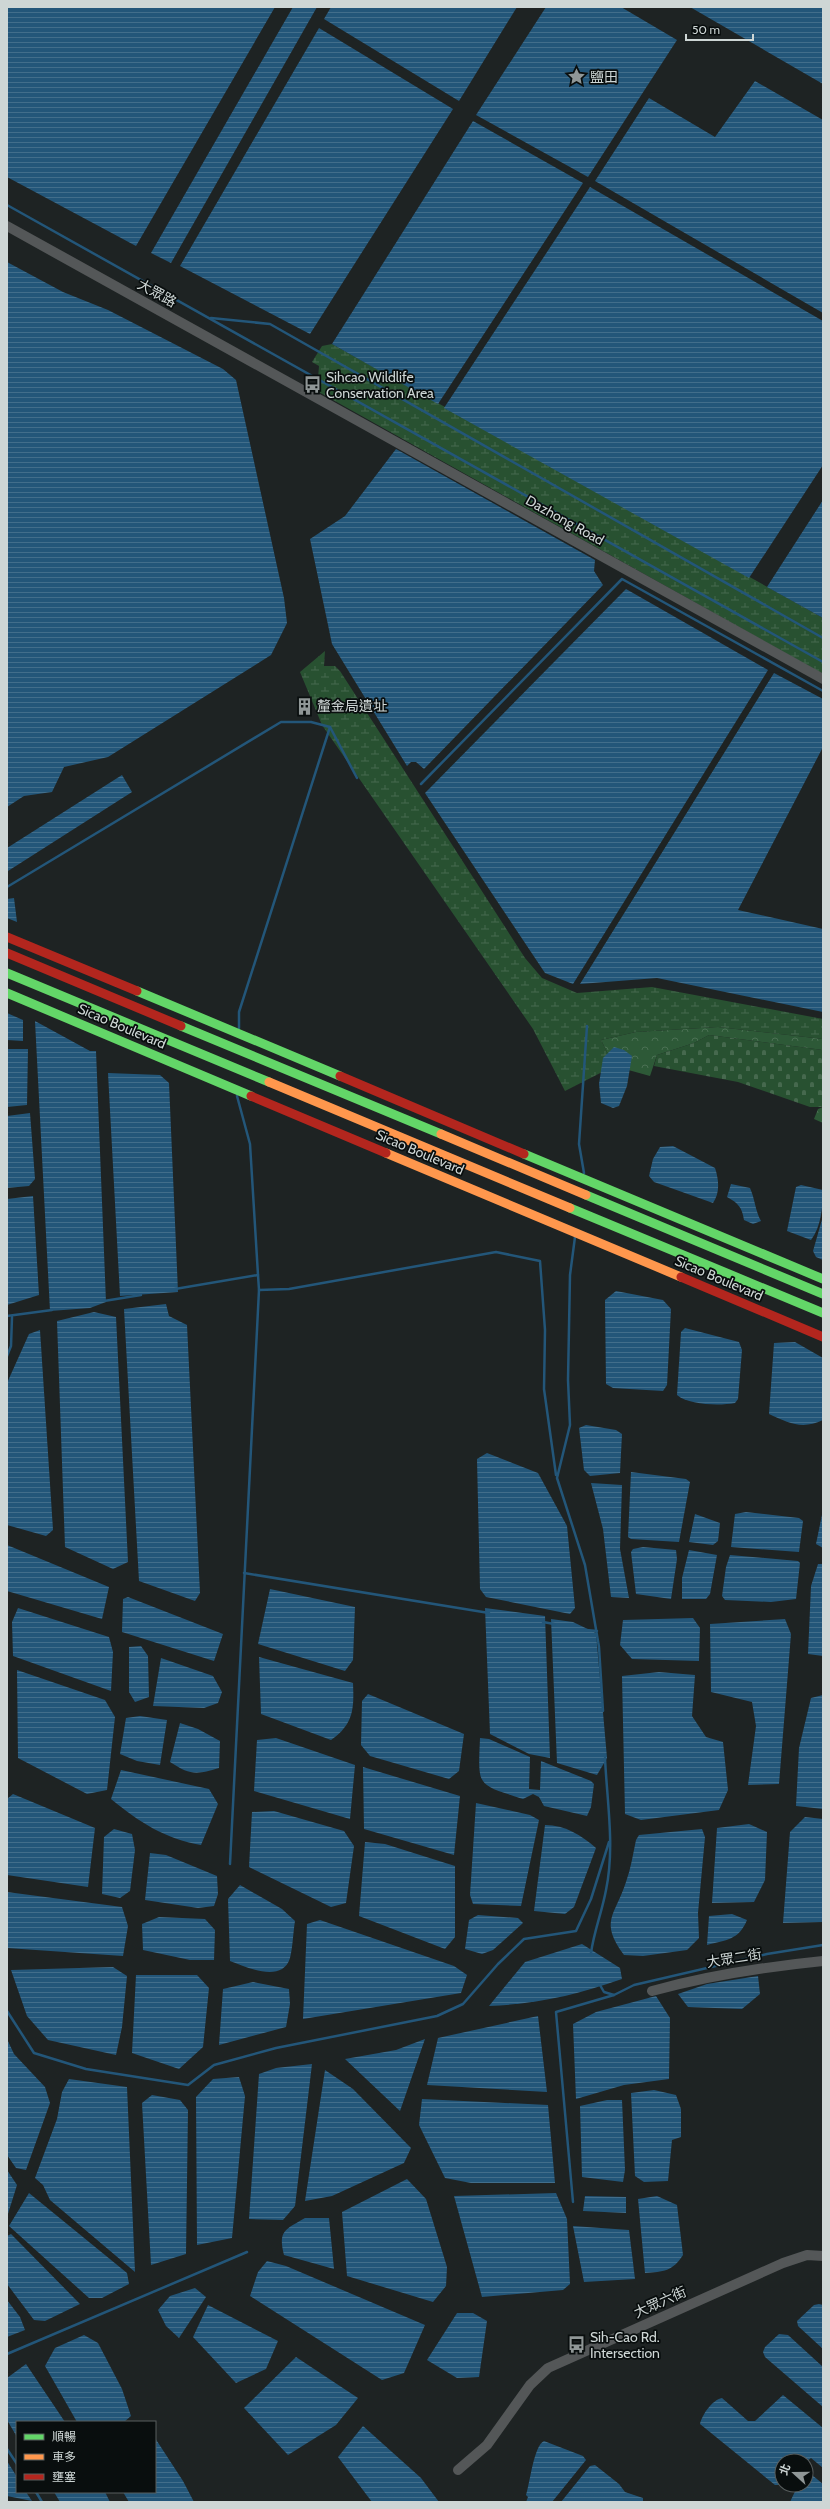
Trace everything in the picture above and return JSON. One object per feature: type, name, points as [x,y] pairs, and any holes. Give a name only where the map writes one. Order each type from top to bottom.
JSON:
[{"type":"street","name":"大眾路","points":[[7,226],[823,679]]},
{"type":"street","points":[[7,937],[823,1280]]},
{"type":"street","name":"Sicao Boulevard","points":[[7,953],[823,1294]]},
{"type":"street","name":"Sicao Boulevard","points":[[7,973],[823,1313]]},
{"type":"street","name":"Sicao Boulevard","points":[[7,993],[823,1337]]},
{"type":"street","name":"大眾二街","points":[[652,1991],[705,1977],[768,1966],[823,1961]]},
{"type":"street","name":"大眾六街","points":[[458,2470],[486,2445],[530,2384],[548,2368],[783,2263],[807,2255],[823,2256]]},
{"type":"green space","points":[[332,344],[823,618],[823,674],[317,391],[319,366],[312,362],[322,346]]},
{"type":"green space","points":[[325,651],[324,666],[335,666],[340,671],[525,958],[542,978],[577,993],[652,987],[823,1019],[823,1039],[718,1027],[636,1032],[601,1040],[614,1066],[565,1091],[533,1029],[322,725],[300,672]]},
{"type":"green space","points":[[718,1027],[823,1039],[823,1050],[709,1035],[694,1043],[657,1055],[650,1076],[614,1066],[601,1040],[636,1032]]},
{"type":"green space","points":[[709,1035],[823,1050],[823,1107],[810,1107],[738,1082],[654,1066],[657,1055],[694,1043]]},
{"type":"green space","points":[[823,1107],[823,1123],[814,1119],[818,1109]]},
{"type":"water","points":[[7,7],[275,7],[136,246],[7,177]]},
{"type":"water","points":[[293,7],[317,7],[171,263],[151,253]]},
{"type":"water","points":[[331,7],[517,7],[459,101],[324,19]]},
{"type":"water","name":"鹽田","points":[[546,7],[621,7],[677,40],[588,177],[476,115]]},
{"type":"water","points":[[690,7],[823,7],[823,84]]},
{"type":"water","points":[[319,28],[453,109],[310,334],[180,266]]},
{"type":"water","points":[[755,81],[823,120],[823,313],[595,181],[649,98],[715,137]]},
{"type":"water","points":[[473,121],[583,183],[438,404],[332,344]]},
{"type":"water","points":[[590,187],[823,321],[823,465],[749,578],[444,408]]},
{"type":"water","points":[[7,262],[63,292],[108,310],[223,369],[236,380],[284,598],[287,623],[271,655],[108,757],[64,767],[52,792],[24,796],[7,807]]},
{"type":"water","points":[[396,449],[595,560],[594,571],[603,585],[424,769],[416,762],[411,762],[407,766],[332,644],[310,539],[345,516]]},
{"type":"water","points":[[823,500],[823,618],[767,587]]},
{"type":"water","points":[[626,589],[768,670],[573,984],[545,973],[425,793]]},
{"type":"water","points":[[774,673],[823,699],[823,747],[738,910],[823,929],[823,1012],[657,978],[580,984]]},
{"type":"water","points":[[122,775],[132,792],[8,871],[7,848]]},
{"type":"water","points":[[14,898],[17,922],[7,918],[7,899]]},
{"type":"water","points":[[7,1013],[23,1020],[23,1041],[7,1040]]},
{"type":"water","points":[[35,1021],[90,1051],[96,1051],[106,1302],[90,1308],[50,1311]]},
{"type":"water","points":[[614,1047],[624,1050],[632,1056],[627,1086],[619,1106],[613,1108],[601,1103],[599,1084],[603,1058]]},
{"type":"water","points":[[7,1049],[28,1049],[27,1105],[7,1107]]},
{"type":"water","points":[[108,1073],[160,1075],[169,1083],[178,1292],[120,1296]]},
{"type":"water","points":[[30,1113],[35,1179],[29,1186],[7,1188],[7,1116]]},
{"type":"water","points":[[673,1146],[715,1168],[718,1186],[717,1195],[713,1203],[654,1182],[649,1176],[653,1159],[660,1147]]},
{"type":"water","points":[[731,1184],[750,1188],[757,1213],[761,1221],[753,1224],[744,1220],[739,1206],[727,1197]]},
{"type":"water","points":[[801,1185],[823,1190],[822,1209],[819,1223],[811,1240],[787,1231],[796,1187]]},
{"type":"water","points":[[33,1196],[39,1295],[7,1305],[7,1199]]},
{"type":"water","points":[[823,1216],[823,1260],[816,1257],[813,1251]]},
{"type":"water","points":[[616,1291],[663,1300],[671,1309],[667,1385],[663,1391],[613,1388],[606,1384],[605,1300]]},
{"type":"water","points":[[166,1304],[169,1316],[187,1325],[200,1593],[195,1601],[139,1581],[124,1309]]},
{"type":"water","points":[[94,1312],[116,1317],[128,1562],[113,1569],[65,1547],[57,1321]]},
{"type":"water","points":[[685,1328],[739,1342],[742,1350],[738,1399],[735,1403],[696,1403],[677,1395],[681,1332]]},
{"type":"water","points":[[40,1330],[53,1530],[46,1536],[7,1525],[7,1383],[29,1334]]},
{"type":"water","points":[[795,1342],[823,1358],[823,1420],[809,1425],[796,1424],[769,1414],[774,1343]]},
{"type":"water","points":[[586,1425],[616,1430],[622,1434],[620,1473],[590,1476],[584,1470],[579,1428]]},
{"type":"water","points":[[487,1453],[538,1473],[567,1526],[575,1608],[570,1614],[486,1597],[480,1589],[477,1459]]},
{"type":"water","points":[[631,1472],[686,1479],[690,1482],[679,1542],[631,1539],[628,1537]]},
{"type":"water","points":[[591,1483],[622,1485],[620,1549],[629,1598],[611,1597],[603,1529]]},
{"type":"water","points":[[823,1510],[823,1548],[816,1544]]},
{"type":"water","points":[[746,1512],[799,1518],[803,1521],[799,1552],[731,1547],[735,1514]]},
{"type":"water","points":[[695,1514],[720,1523],[718,1541],[713,1545],[689,1542]]},
{"type":"water","points":[[7,1545],[109,1587],[102,1619],[7,1591]]},
{"type":"water","points":[[643,1547],[676,1550],[677,1559],[671,1599],[636,1594],[631,1552],[633,1549]]},
{"type":"water","points":[[689,1550],[717,1555],[710,1594],[706,1599],[682,1599],[682,1578]]},
{"type":"water","points":[[730,1555],[798,1561],[800,1563],[796,1599],[771,1602],[725,1600],[722,1596],[726,1567]]},
{"type":"water","points":[[818,1564],[823,1564],[823,1656],[808,1654],[811,1586]]},
{"type":"water","points":[[270,1589],[355,1607],[353,1660],[345,1671],[258,1644]]},
{"type":"water","points":[[128,1597],[223,1634],[214,1661],[122,1632],[123,1599]]},
{"type":"water","points":[[18,1608],[109,1637],[113,1652],[111,1691],[13,1656],[12,1622]]},
{"type":"water","points":[[485,1608],[545,1616],[550,1758],[529,1754],[490,1734]]},
{"type":"water","points":[[693,1618],[700,1628],[699,1661],[632,1659],[620,1645],[623,1620]]},
{"type":"water","points":[[551,1619],[573,1622],[596,1633],[607,1758],[597,1775],[557,1763]]},
{"type":"water","points":[[785,1619],[791,1634],[779,1784],[748,1785],[756,1726],[752,1702],[711,1692],[710,1624]]},
{"type":"water","points":[[141,1646],[148,1656],[149,1697],[135,1702],[129,1692],[129,1647]]},
{"type":"water","points":[[259,1657],[353,1683],[353,1708],[348,1722],[339,1734],[331,1740],[261,1714]]},
{"type":"water","points":[[161,1658],[213,1676],[222,1692],[218,1703],[204,1708],[153,1706]]},
{"type":"water","points":[[17,1670],[105,1700],[115,1717],[107,1790],[87,1794],[18,1758]]},
{"type":"water","points":[[659,1672],[695,1675],[692,1716],[706,1737],[723,1742],[728,1790],[719,1810],[641,1820],[625,1814],[622,1676]]},
{"type":"water","points":[[368,1694],[464,1734],[459,1771],[449,1779],[370,1756],[361,1745],[362,1701]]},
{"type":"water","points":[[823,1695],[823,1809],[796,1806],[799,1748],[811,1698]]},
{"type":"water","points":[[140,1716],[167,1720],[160,1765],[137,1761],[120,1754],[126,1718]]},
{"type":"water","points":[[180,1723],[198,1729],[220,1741],[219,1768],[199,1773],[188,1771],[170,1762]]},
{"type":"water","points":[[276,1738],[355,1765],[350,1819],[254,1791],[257,1740]]},
{"type":"water","points":[[480,1738],[489,1739],[530,1757],[529,1789],[540,1790],[541,1761],[591,1781],[594,1784],[591,1807],[587,1816],[544,1806],[539,1797],[533,1794],[523,1799],[488,1786],[480,1775]]},
{"type":"water","points":[[363,1767],[460,1796],[454,1855],[364,1829]]},
{"type":"water","points":[[121,1770],[209,1789],[218,1804],[201,1845],[176,1839],[164,1834],[142,1822],[111,1799]]},
{"type":"water","points":[[13,1794],[95,1828],[88,1887],[7,1875],[7,1799]]},
{"type":"water","points":[[476,1803],[530,1815],[539,1820],[521,1906],[473,1904],[470,1895]]},
{"type":"water","points":[[274,1811],[344,1831],[354,1846],[346,1903],[331,1907],[249,1867],[252,1812]]},
{"type":"water","points":[[805,1817],[823,1819],[823,1922],[783,1923],[790,1832]]},
{"type":"water","points":[[749,1824],[767,1832],[765,1880],[754,1902],[712,1903],[717,1828]]},
{"type":"water","points":[[545,1825],[552,1825],[566,1829],[585,1839],[596,1848],[574,1907],[565,1914],[534,1911]]},
{"type":"water","points":[[114,1829],[132,1834],[135,1850],[130,1891],[120,1898],[102,1894],[104,1837]]},
{"type":"water","points":[[702,1829],[705,1837],[698,1913],[699,1938],[687,1950],[643,1956],[624,1955],[612,1934],[612,1918],[628,1877],[636,1840],[639,1835]]},
{"type":"water","points":[[365,1842],[385,1844],[455,1866],[455,1937],[445,1949],[359,1916]]},
{"type":"water","points":[[150,1853],[166,1855],[217,1876],[218,1894],[214,1906],[198,1908],[145,1900]]},
{"type":"water","points":[[240,1885],[282,1909],[295,1921],[290,1958],[286,1966],[280,1970],[263,1972],[230,1961],[228,1899]]},
{"type":"water","points":[[7,1892],[122,1907],[128,1926],[123,1956],[7,1948]]},
{"type":"water","points":[[732,1914],[747,1920],[740,1932],[726,1940],[707,1945],[709,1916]]},
{"type":"water","points":[[478,1915],[518,1918],[523,1923],[493,1950],[482,1954],[465,1949],[469,1920]]},
{"type":"water","points":[[159,1917],[205,1919],[215,1930],[214,1960],[190,1960],[143,1950],[142,1924]]},
{"type":"water","points":[[320,1920],[454,1966],[467,1975],[461,1993],[303,2019],[307,1924]]},
{"type":"water","points":[[582,1944],[620,1968],[622,1979],[557,1998],[489,2006],[525,1962]]},
{"type":"water","points":[[113,1967],[127,1976],[122,2027],[116,2055],[48,2040],[27,2016],[11,1970]]},
{"type":"water","points":[[136,1975],[197,1975],[209,1988],[203,2047],[179,2069],[132,2053]]},
{"type":"water","points":[[758,1976],[760,1994],[742,2009],[688,2007],[678,1994],[707,1984]]},
{"type":"water","points":[[253,1982],[289,1989],[290,2004],[286,2027],[219,2045],[223,1989]]},
{"type":"water","points":[[656,1996],[670,2018],[669,2079],[624,2085],[576,2099],[573,2024],[596,2012]]},
{"type":"water","points":[[538,2016],[547,2092],[427,2085],[438,2038]]},
{"type":"water","points":[[7,2039],[14,2054],[45,2087],[50,2103],[26,2170],[16,2168],[7,2155]]},
{"type":"water","points":[[425,2039],[400,2111],[345,2059],[396,2050]]},
{"type":"water","points":[[312,2064],[295,2206],[283,2220],[249,2219],[259,2074],[276,2068]]},
{"type":"water","points":[[325,2070],[353,2089],[411,2148],[404,2163],[332,2196],[305,2201]]},
{"type":"water","points":[[239,2077],[245,2096],[232,2238],[197,2245],[196,2097],[213,2079]]},
{"type":"water","points":[[69,2079],[127,2087],[135,2272],[50,2200],[43,2185],[35,2178],[57,2119],[62,2092]]},
{"type":"water","points":[[654,2090],[676,2095],[681,2109],[681,2137],[672,2140],[668,2181],[644,2182],[635,2176],[631,2093]]},
{"type":"water","points":[[152,2095],[180,2100],[188,2110],[186,2254],[151,2265],[142,2103]]},
{"type":"water","points":[[422,2099],[548,2105],[555,2183],[471,2183],[445,2178],[419,2125]]},
{"type":"water","points":[[607,2100],[622,2100],[625,2170],[623,2182],[582,2177],[580,2106]]},
{"type":"water","points":[[7,2170],[17,2185],[7,2217]]},
{"type":"water","points":[[407,2179],[426,2199],[447,2267],[446,2286],[433,2302],[347,2276],[342,2212]]},
{"type":"water","points":[[29,2193],[127,2273],[129,2284],[102,2298],[89,2298],[9,2226]]},
{"type":"water","points":[[556,2193],[567,2219],[570,2284],[563,2290],[482,2297],[454,2196]]},
{"type":"water","points":[[585,2196],[626,2197],[626,2213],[583,2211]]},
{"type":"water","points":[[657,2196],[677,2205],[683,2255],[667,2270],[645,2273],[638,2199]]},
{"type":"water","points":[[305,2218],[329,2218],[334,2269],[284,2255],[282,2247],[283,2235],[288,2228]]},
{"type":"water","points":[[573,2226],[629,2230],[635,2279],[584,2282]]},
{"type":"water","points":[[11,2234],[80,2304],[45,2321],[34,2320],[7,2284],[7,2236]]},
{"type":"water","points":[[267,2261],[286,2266],[425,2325],[404,2373],[382,2380],[250,2296],[258,2272]]},
{"type":"water","points":[[195,2288],[206,2297],[179,2338],[166,2326],[158,2310],[170,2296]]},
{"type":"water","points":[[7,2300],[20,2317],[25,2330],[7,2337]]},
{"type":"water","points":[[208,2305],[278,2341],[266,2369],[236,2383],[193,2337]]},
{"type":"water","points":[[814,2305],[823,2305],[823,2349],[798,2326],[797,2321]]},
{"type":"water","points":[[457,2313],[473,2313],[487,2321],[479,2377],[457,2378],[427,2360]]},
{"type":"water","points":[[779,2334],[788,2335],[823,2367],[823,2407],[765,2357],[763,2352],[765,2347]]},
{"type":"water","points":[[84,2335],[98,2343],[122,2389],[131,2416],[125,2421],[76,2421],[45,2366],[55,2348]]},
{"type":"water","points":[[296,2357],[358,2398],[336,2425],[288,2455],[244,2408]]},
{"type":"water","points":[[26,2364],[64,2421],[16,2421],[16,2435],[7,2420],[7,2378]]},
{"type":"water","points":[[783,2395],[823,2428],[823,2468],[814,2460],[814,2453],[774,2453],[774,2484],[700,2424],[708,2408],[718,2399],[722,2398],[748,2421],[755,2421]]},
{"type":"water","points":[[363,2426],[421,2478],[439,2502],[372,2502],[338,2457]]},
{"type":"water","points":[[156,2440],[183,2481],[194,2502],[129,2502],[124,2493],[156,2493]]},
{"type":"water","points":[[544,2441],[583,2456],[586,2460],[552,2502],[526,2502],[528,2497],[526,2495],[535,2457],[538,2449]]},
{"type":"water","points":[[7,2461],[16,2475],[16,2493],[27,2493],[32,2501],[7,2496]]},
{"type":"water","points":[[595,2465],[619,2484],[625,2492],[643,2498],[643,2502],[561,2502],[590,2466]]},
{"type":"water","points":[[814,2477],[823,2484],[823,2502],[790,2502],[794,2493],[814,2493]]},
{"type":"water","points":[[55,2493],[106,2493],[110,2502],[60,2502]]},
{"type":"waterway","points":[[7,205],[823,662]]},
{"type":"waterway","points":[[211,318],[270,324],[823,638]]},
{"type":"waterway","points":[[421,784],[622,579],[823,691]]},
{"type":"waterway","points":[[7,887],[281,722],[311,722],[330,727],[357,778]]},
{"type":"waterway","points":[[239,1028],[239,1012],[330,727]]},
{"type":"waterway","points":[[584,1173],[579,1144],[587,1026]]},
{"type":"waterway","points":[[237,1096],[250,1144],[258,1275]]},
{"type":"waterway","points":[[575,1237],[570,1275],[568,1380],[570,1425],[557,1478],[585,1565],[599,1647],[603,1711]]},
{"type":"waterway","points":[[175,1289],[258,1275],[259,1290],[289,1289],[496,1252],[540,1261],[545,1330],[544,1389],[556,1475]]},
{"type":"waterway","points":[[230,1864],[259,1290]]},
{"type":"waterway","points":[[104,1301],[141,1295]]},
{"type":"waterway","points":[[7,1316],[52,1310]]},
{"type":"waterway","points":[[7,1356],[11,1346],[12,1317]]},
{"type":"waterway","points":[[244,1573],[489,1613]]},
{"type":"waterway","points":[[543,1622],[554,1624]]},
{"type":"waterway","points":[[586,1630],[597,1631]]},
{"type":"waterway","points":[[591,1953],[609,1874],[610,1824],[605,1758]]},
{"type":"waterway","points":[[7,2011],[34,2053],[86,2069],[188,2085],[214,2065],[276,2048],[437,2016],[463,2004],[498,1964],[524,1939],[576,1931],[591,1899],[609,1842]]},
{"type":"waterway","points":[[573,2202],[556,2012],[614,1995],[634,1985],[767,1954],[823,1945]]},
{"type":"waterway","points":[[600,1985],[604,1992],[614,1995]]},
{"type":"waterway","points":[[7,2354],[247,2252]]},
{"type":"waterway","points":[[7,2449],[16,2462]]},
{"type":"waterway","points":[[37,2493],[42,2502]]},
{"type":"traffic: fast","points":[[7,973],[269,1082]]},
{"type":"traffic: fast","points":[[137,991],[340,1076]]},
{"type":"traffic: fast","points":[[7,993],[251,1096]]},
{"type":"traffic: fast","points":[[181,1026],[441,1134]]},
{"type":"traffic: fast","points":[[524,1154],[823,1279]]},
{"type":"traffic: fast","points":[[586,1195],[823,1294]]},
{"type":"traffic: fast","points":[[570,1208],[823,1313]]},
{"type":"traffic: slow","points":[[269,1082],[570,1208]]},
{"type":"traffic: slow","points":[[441,1134],[586,1195]]},
{"type":"traffic: slow","points":[[386,1153],[681,1277]]},
{"type":"traffic: jam","points":[[7,937],[137,991]]},
{"type":"traffic: jam","points":[[7,953],[181,1026]]},
{"type":"traffic: jam","points":[[340,1076],[524,1154]]},
{"type":"traffic: jam","points":[[251,1096],[386,1153]]},
{"type":"traffic: jam","points":[[681,1277],[823,1337]]},
{"type":"place","name":"鹽田","points":[[577,77]]},
{"type":"place","name":"Sihcao Wildlife Conservation Area","points":[[313,385]]},
{"type":"place","name":"釐金局遺址","points":[[304,706]]},
{"type":"place","name":"Sih-Cao Rd. Intersection","points":[[577,2345]]}]
